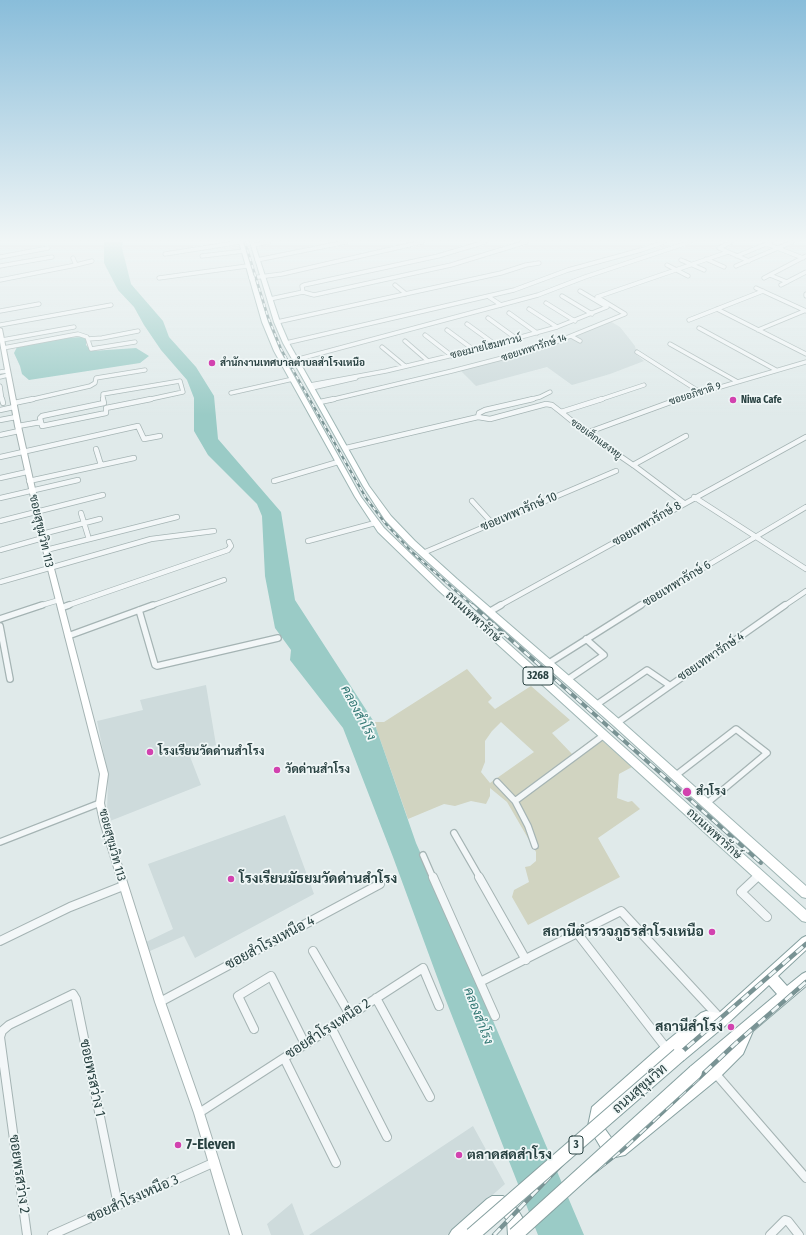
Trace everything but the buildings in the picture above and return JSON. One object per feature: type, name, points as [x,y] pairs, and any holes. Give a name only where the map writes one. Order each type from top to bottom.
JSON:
[{"type":"highway","points":[[748,1028],[738,1049],[715,1072],[630,1143],[620,1150],[611,1151],[594,1126],[597,1112],[673,1052],[706,1018],[721,1020],[806,942]]},
{"type":"highway","points":[[769,976],[787,995]]},
{"type":"highway","name":"ถนนสุขุมวิท","points":[[515,1235],[695,1072],[806,978]]},
{"type":"highway","name":"ถนนสุขุมวิท","points":[[472,1235],[673,1052]]},
{"type":"highway","points":[[457,1235],[492,1204],[503,1204],[514,1217],[515,1235]]},
{"type":"main road","name":"ถนนเทพารักษ์","points":[[258,300],[270,336],[292,379],[360,502],[390,540],[441,588],[806,917]]},
{"type":"main road","name":"ถนนเทพารักษ์","points":[[270,300],[277,322],[295,360],[378,504],[388,518],[454,581],[617,723],[806,893]]},
{"type":"main road","name":"ซอยสุขุมวิท 113","points":[[0,329],[4,374],[14,405],[27,472],[42,536],[104,774],[100,803],[104,822],[160,1002],[215,1162],[236,1235]]},
{"type":"main road","points":[[441,588],[454,581]]},
{"type":"street","points":[[277,322],[380,300]]},
{"type":"street","points":[[286,343],[476,300]]},
{"type":"street","points":[[492,300],[501,305]]},
{"type":"street","points":[[295,360],[521,300]]},
{"type":"street","points":[[568,300],[592,314]]},
{"type":"street","name":"ซอยมายโฮมทาวน์","points":[[311,387],[350,380],[361,376],[452,356],[517,339],[575,321],[607,308],[594,300]]},
{"type":"street","name":"ซอยเทพารักษ์ 14","points":[[320,402],[531,351],[625,314],[601,300]]},
{"type":"street","points":[[689,320],[741,300]]},
{"type":"street","points":[[781,300],[805,311]]},
{"type":"street","points":[[546,303],[575,321]]},
{"type":"street","points":[[0,311],[39,304]]},
{"type":"street","points":[[0,325],[111,305]]},
{"type":"street","points":[[529,309],[557,327]]},
{"type":"street","points":[[717,309],[806,354]]},
{"type":"street","points":[[758,330],[805,311]]},
{"type":"street","points":[[508,313],[537,333]]},
{"type":"street","points":[[488,318],[517,339]]},
{"type":"street","points":[[467,324],[496,344]]},
{"type":"street","points":[[2,343],[74,327]]},
{"type":"street","points":[[699,328],[776,370]]},
{"type":"street","points":[[447,330],[474,350]]},
{"type":"street","points":[[2,343],[78,334],[85,336],[88,339],[102,338],[138,331]]},
{"type":"street","points":[[425,335],[452,356]]},
{"type":"street","points":[[571,336],[580,341]]},
{"type":"street","points":[[88,339],[89,348],[92,349],[135,342]]},
{"type":"street","points":[[405,341],[428,361]]},
{"type":"street","points":[[670,344],[736,381]]},
{"type":"street","points":[[382,347],[405,366]]},
{"type":"street","points":[[637,352],[700,392]]},
{"type":"street","name":"ซอยอภิชาติ 9","points":[[586,433],[643,410],[736,381],[806,362]]},
{"type":"street","points":[[0,410],[14,405],[90,386],[95,383],[96,378],[145,370]]},
{"type":"street","points":[[231,393],[292,379]]},
{"type":"street","points":[[105,405],[42,416],[40,418],[42,426],[106,413],[107,412],[105,405],[102,396],[103,394],[179,380],[184,392],[105,405]]},
{"type":"street","name":"ซอยเต็กแฮงหยู","points":[[561,412],[644,385]]},
{"type":"street","points":[[0,386],[3,403]]},
{"type":"street","points":[[478,417],[479,414],[485,410],[540,397],[550,392]]},
{"type":"street","points":[[346,448],[478,417],[490,418],[546,404],[552,405],[561,412]]},
{"type":"street","name":"ซอยเต็กแฮงหยู","points":[[561,412],[586,433],[633,465],[684,503]]},
{"type":"street","points":[[0,420],[16,417]]},
{"type":"street","points":[[0,435],[41,422]]},
{"type":"street","points":[[0,457],[138,426],[144,439],[160,436]]},
{"type":"street","points":[[633,465],[686,436]]},
{"type":"street","name":"ซอยเทพารักษ์ 8","points":[[489,612],[806,436]]},
{"type":"street","points":[[96,449],[101,465]]},
{"type":"street","points":[[30,480],[134,458]]},
{"type":"street","points":[[274,481],[338,462]]},
{"type":"street","name":"ซอยเทพารักษ์ 10","points":[[423,553],[616,471]]},
{"type":"street","points":[[0,478],[27,472]]},
{"type":"street","points":[[0,498],[78,480]]},
{"type":"street","points":[[0,521],[103,495]]},
{"type":"street","points":[[694,497],[806,569]]},
{"type":"street","points":[[472,501],[492,523]]},
{"type":"street","name":"ซอยเทพารักษ์ 6","points":[[548,663],[806,507]]},
{"type":"street","points":[[81,513],[88,536]]},
{"type":"street","points":[[46,550],[176,517]]},
{"type":"street","points":[[0,550],[84,523],[100,520]]},
{"type":"street","points":[[308,541],[375,522]]},
{"type":"street","points":[[0,582],[151,539],[214,531]]},
{"type":"street","points":[[61,608],[228,550],[231,546],[229,542]]},
{"type":"street","points":[[68,636],[224,580]]},
{"type":"street","name":"ซอยเทพารักษ์ 4","points":[[617,723],[806,591]]},
{"type":"street","points":[[0,619],[59,600]]},
{"type":"street","points":[[139,610],[155,664],[157,666],[278,638]]},
{"type":"street","points":[[0,626],[2,651],[10,679]]},
{"type":"street","points":[[568,680],[604,655],[586,639]]},
{"type":"street","points":[[596,705],[647,670],[669,686]]},
{"type":"street","points":[[675,776],[736,729],[767,753],[706,804]]},
{"type":"street","points":[[515,801],[604,735]]},
{"type":"street","points":[[497,782],[515,801],[528,826],[535,846]]},
{"type":"street","points":[[0,842],[100,803]]},
{"type":"street","points":[[454,833],[526,960]]},
{"type":"street","points":[[423,855],[495,1016]]},
{"type":"street","points":[[759,875],[740,892],[767,917]]},
{"type":"street","name":"ซอยสำโรงเหนือ 4","points":[[160,1002],[380,884]]},
{"type":"street","points":[[0,941],[70,907],[123,886]]},
{"type":"street","points":[[480,982],[622,911],[721,1020]]},
{"type":"street","points":[[577,933],[673,1052]]},
{"type":"street","points":[[313,951],[350,1015]]},
{"type":"street","name":"ซอยสำโรงเหนือ 2","points":[[199,1113],[423,968],[439,1006]]},
{"type":"street","points":[[254,1030],[238,996],[271,976],[305,1044]]},
{"type":"street","name":"ซอยพรสว่าง 1","points":[[34,1013],[69,995],[73,994],[76,999],[118,1205]]},
{"type":"street","points":[[376,998],[430,1097]]},
{"type":"street","name":"ซอยพรสว่าง 2","points":[[27,1235],[0,1037],[2,1031],[8,1025],[34,1013]]},
{"type":"street","points":[[331,1027],[387,1137]]},
{"type":"street","points":[[284,1058],[336,1163]]},
{"type":"street","points":[[715,1072],[806,1178]]},
{"type":"street","name":"ซอยสำโรงเหนือ 3","points":[[52,1235],[215,1162]]},
{"type":"street","points":[[770,1235],[785,1220],[788,1221],[799,1235]]},
{"type":"shaded area","points":[[610,321],[620,327],[635,346],[637,355],[644,361],[610,374],[572,385],[547,367],[476,386],[459,369],[534,350]]},
{"type":"shaded area","name":"โรงเรียนวัดด่านสำโรง","points":[[206,685],[216,745],[189,754],[201,785],[110,821],[107,813],[108,775],[97,721],[143,710],[140,700]]},
{"type":"shaded area","name":"โรงเรียนมัธยมวัดด่านสำโรง","points":[[285,815],[314,894],[195,958],[184,936],[150,951],[146,942],[173,929],[148,864]]},
{"type":"shaded area","name":"ตลาดสดสำโรง","points":[[473,1126],[505,1184],[447,1235],[309,1235]]},
{"type":"shaded area","points":[[292,1203],[304,1235],[271,1235],[267,1224]]},
{"type":"green space","points":[[467,669],[492,698],[488,702],[495,709],[531,686],[570,720],[552,733],[572,754],[597,736],[632,767],[619,774],[617,798],[628,802],[632,801],[640,809],[598,838],[620,877],[528,925],[512,897],[514,890],[529,882],[525,867],[530,866],[536,861],[536,852],[507,802],[490,788],[490,796],[486,804],[471,801],[455,806],[444,804],[408,819],[374,722],[384,722]],"holes":[[[501,722],[534,752],[490,783],[481,772],[485,762],[485,741]]]},
{"type":"water","name":"คลองสำโรง","points":[[127,300],[145,300],[163,321],[169,337],[196,367],[214,396],[218,439],[281,512],[295,600],[374,722],[416,843],[584,1235],[538,1235],[443,993],[393,857],[343,728],[290,660],[291,650],[275,628],[265,576],[262,516],[257,504],[208,455],[194,431],[194,398],[187,380],[161,350],[134,307]]},
{"type":"water","points":[[82,337],[87,339],[86,345],[92,351],[136,348],[149,356],[140,363],[29,380],[22,374],[14,353],[17,347],[65,338]]},
{"type":"railway","points":[[263,300],[281,349],[366,498],[385,523],[412,552],[473,606]]},
{"type":"railway","points":[[472,605],[761,863]]},
{"type":"railway","points":[[494,1235],[609,1115],[806,944]]},
{"type":"railway","points":[[513,1235],[622,1150],[735,1044],[806,982]]},
{"type":"place","name":"สำนักงานเทศบาลตำบลสำโรงเหนือ","points":[[212,363]]},
{"type":"place","name":"Niwa Cafe","points":[[733,400]]},
{"type":"place","name":"โรงเรียนวัดด่านสำโรง","points":[[150,752]]},
{"type":"place","name":"วัดด่านสำโรง","points":[[277,770]]},
{"type":"place","name":"สำโรง","points":[[687,792]]},
{"type":"place","name":"โรงเรียนมัธยมวัดด่านสำโรง","points":[[231,879]]},
{"type":"place","name":"สถานีตำรวจภูธรสำโรงเหนือ","points":[[712,932]]},
{"type":"place","name":"สถานีสำโรง","points":[[731,1027]]},
{"type":"place","name":"7-Eleven","points":[[178,1145]]},
{"type":"place","name":"ตลาดสดสำโรง","points":[[459,1155]]}]
